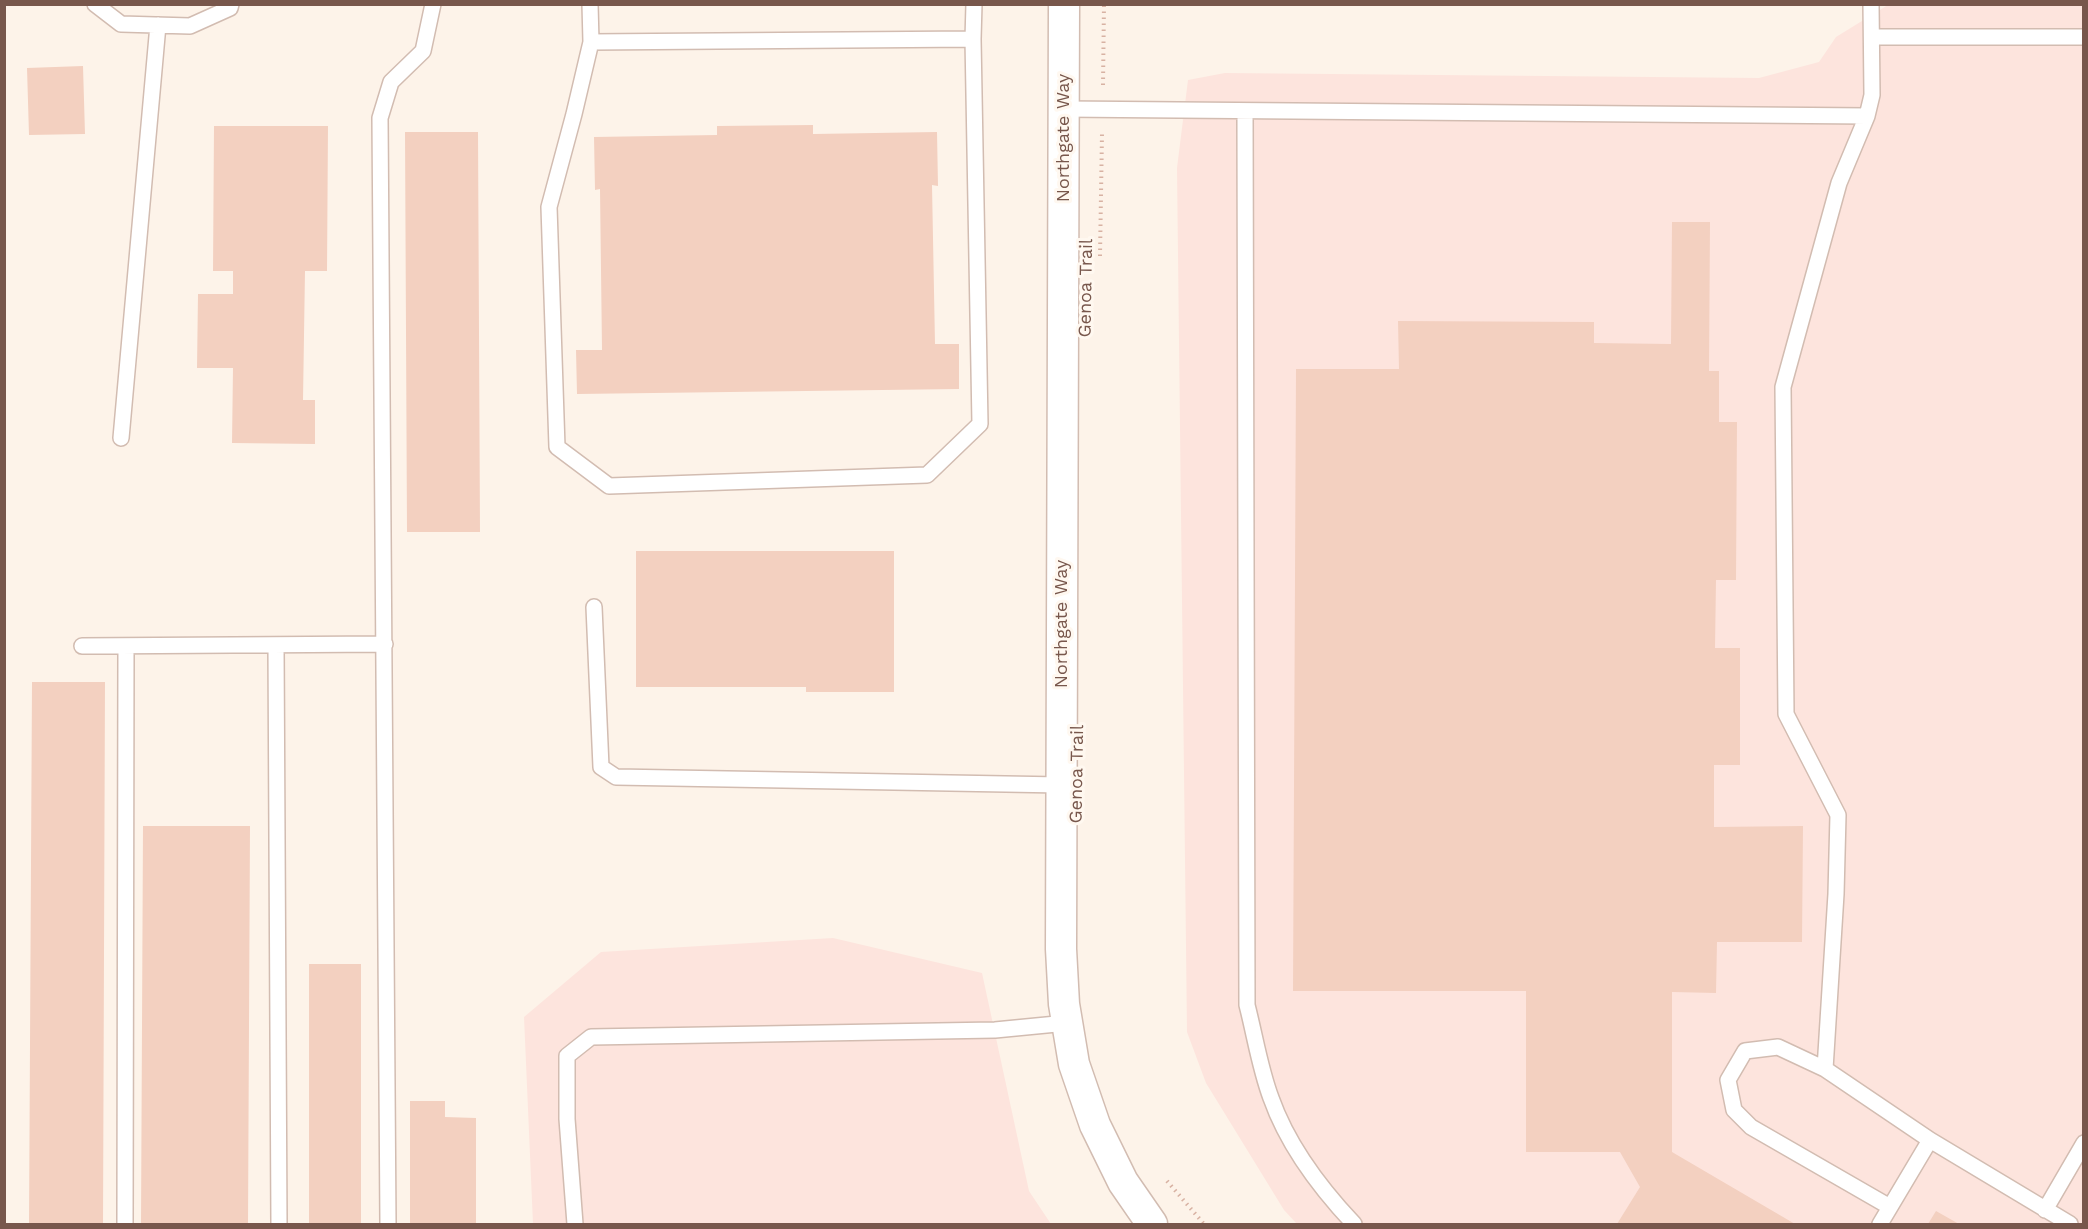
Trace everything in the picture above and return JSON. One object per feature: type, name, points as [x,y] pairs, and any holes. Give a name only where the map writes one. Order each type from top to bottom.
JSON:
[{"type":"street","name":"Northgate Way","points":[[1064,4],[1061,785],[1061,949],[1064,1004],[1074,1064],[1095,1125],[1122,1182],[1152,1224]]},
{"type":"lane","points":[[94,4],[121,24],[190,26],[230,8],[231,4]]},
{"type":"lane","points":[[388,1224],[380,118],[391,82],[423,51],[433,4]]},
{"type":"lane","points":[[590,4],[591,42],[549,207],[557,447],[609,486],[927,475],[980,424],[974,4]]},
{"type":"lane","points":[[1825,1069],[1836,894],[1838,815],[1786,714],[1783,387],[1839,183],[1867,116],[1872,95],[1871,4]]},
{"type":"lane","points":[[121,438],[158,25]]},
{"type":"lane","points":[[1872,37],[2084,38]]},
{"type":"lane","points":[[591,42],[973,39]]},
{"type":"lane","points":[[1064,109],[1867,116]]},
{"type":"lane","points":[[1245,111],[1246,1005],[1271,1098],[1296,1151],[1331,1200],[1354,1224]]},
{"type":"lane","points":[[594,607],[602,767],[616,777],[1061,785]]},
{"type":"lane","points":[[82,646],[385,644]]},
{"type":"lane","points":[[276,645],[279,1224]]},
{"type":"lane","points":[[125,1224],[126,646]]},
{"type":"lane","points":[[575,1224],[567,1119],[567,1056],[591,1037],[995,1030],[1067,1023]]},
{"type":"lane","points":[[1890,1208],[1751,1127],[1734,1110],[1728,1080],[1745,1051],[1778,1047],[1825,1069],[1930,1140],[2070,1224]]},
{"type":"lane","points":[[1880,1224],[1930,1140]]},
{"type":"lane","points":[[2045,1210],[2084,1143]]},
{"type":"path","name":"Genoa Trail","points":[[1100,263],[1104,4]]},
{"type":"path","points":[[1160,1174],[1204,1224]]},
{"type":"shaded area","points":[[1888,5],[2083,5],[2083,1224],[1297,1224],[1284,1210],[1206,1083],[1187,1032],[1177,168],[1188,80],[1225,73],[1759,78],[1819,62],[1836,37]]},
{"type":"shaded area","points":[[833,938],[982,973],[1029,1191],[1051,1224],[533,1224],[524,1017],[601,952]]},
{"type":"building","points":[[83,66],[85,134],[29,135],[27,68]]},
{"type":"building","points":[[813,125],[813,134],[937,132],[938,186],[932,185],[935,344],[959,344],[959,389],[577,394],[576,350],[602,350],[600,189],[595,190],[594,137],[717,135],[717,126]]},
{"type":"building","points":[[214,126],[328,126],[327,271],[305,271],[303,400],[315,400],[315,444],[232,443],[233,368],[197,368],[198,294],[233,294],[233,271],[213,271]]},
{"type":"building","points":[[405,132],[478,132],[480,532],[407,532]]},
{"type":"building","points":[[1672,222],[1710,222],[1709,371],[1719,371],[1719,422],[1737,422],[1736,580],[1716,580],[1715,648],[1740,648],[1740,765],[1714,765],[1714,827],[1803,826],[1802,942],[1717,942],[1716,993],[1672,992],[1672,1152],[1795,1224],[1617,1224],[1640,1187],[1620,1152],[1526,1152],[1526,991],[1293,991],[1296,369],[1399,369],[1398,321],[1594,322],[1594,343],[1671,344]]},
{"type":"building","points":[[636,551],[894,551],[894,692],[806,692],[806,687],[636,687]]},
{"type":"building","points":[[32,682],[105,682],[103,1224],[29,1224]]},
{"type":"building","points":[[143,826],[250,826],[248,1224],[141,1224]]},
{"type":"building","points":[[309,964],[361,964],[361,1224],[309,1224]]},
{"type":"building","points":[[410,1101],[445,1101],[445,1117],[476,1118],[476,1224],[410,1224]]},
{"type":"building","points":[[1936,1211],[1959,1224],[1928,1224]]}]
